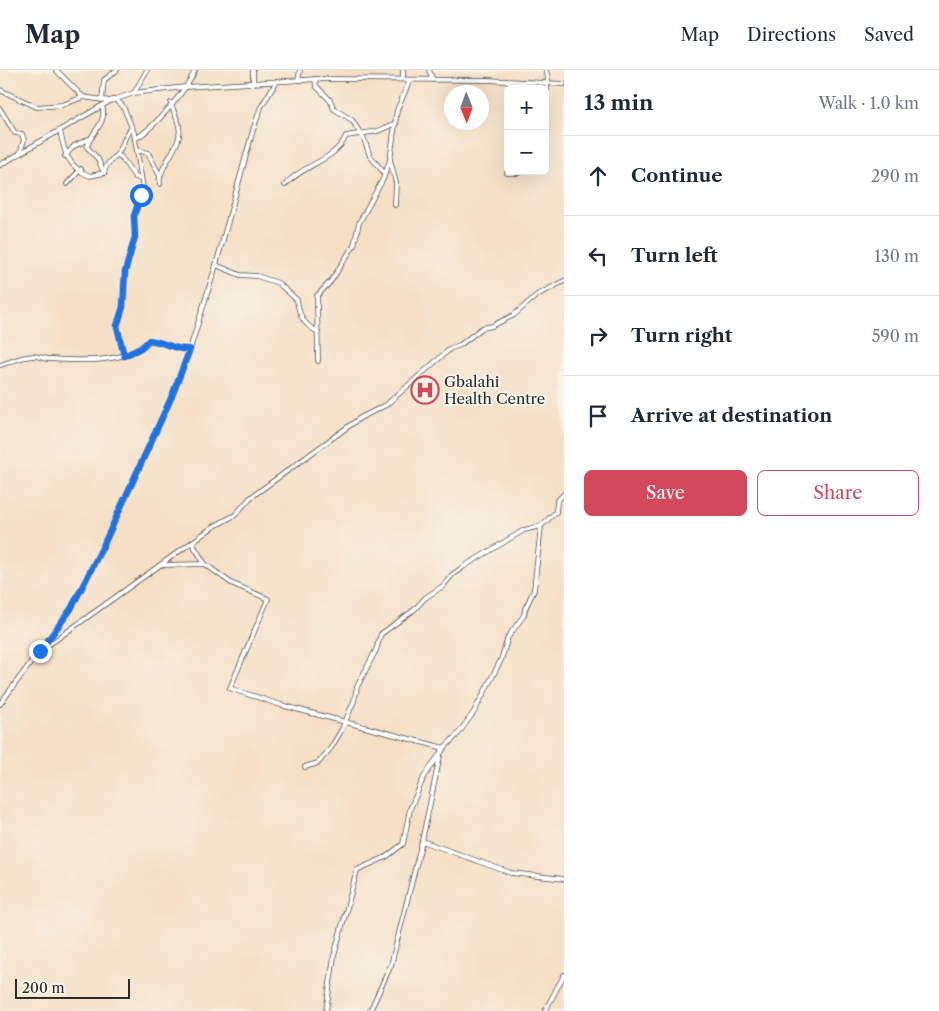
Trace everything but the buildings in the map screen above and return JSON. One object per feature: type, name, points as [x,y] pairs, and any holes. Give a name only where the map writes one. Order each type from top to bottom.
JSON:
[{"type":"street","points":[[56,70],[82,97]]},
{"type":"street","points":[[102,100],[104,80],[117,70]]},
{"type":"street","points":[[134,93],[147,70]]},
{"type":"street","points":[[135,139],[154,125],[185,87],[196,70]]},
{"type":"street","points":[[252,70],[252,83]]},
{"type":"street","points":[[298,80],[300,70]]},
{"type":"street","points":[[403,70],[403,79]]},
{"type":"street","points":[[429,70],[433,80]]},
{"type":"street","points":[[546,70],[548,83]]},
{"type":"street","points":[[315,79],[316,86],[330,100],[334,109],[352,120],[361,134],[370,156],[385,174]]},
{"type":"street","points":[[0,165],[113,100],[134,93],[185,87],[315,79],[403,79],[564,84]]},
{"type":"street","points":[[318,360],[317,296],[331,281],[354,245],[359,222],[385,174],[390,160],[397,110],[410,80]]},
{"type":"street","points":[[0,704],[71,609],[104,544],[172,396],[190,349],[216,265],[253,130],[261,107],[277,81]]},
{"type":"street","points":[[0,90],[37,106],[62,105],[82,97],[113,100],[123,106],[135,139],[143,188],[134,216],[135,237],[125,272],[123,307],[117,326],[124,356]]},
{"type":"street","points":[[160,176],[174,152],[180,136],[179,122],[174,116],[171,103]]},
{"type":"street","points":[[102,106],[105,113],[102,122],[90,140],[88,147],[98,159],[104,173]]},
{"type":"street","points":[[0,108],[15,132],[22,134],[24,140],[20,154]]},
{"type":"street","points":[[286,185],[302,169],[322,160],[342,145],[346,136],[378,131],[396,122]]},
{"type":"street","points":[[104,173],[111,158],[117,155],[125,135],[132,128]]},
{"type":"street","points":[[60,130],[65,156],[90,176],[104,173]]},
{"type":"street","points":[[65,156],[74,146],[90,140]]},
{"type":"street","points":[[137,150],[148,153],[160,176],[160,184]]},
{"type":"street","points":[[117,155],[121,157],[135,178],[142,179]]},
{"type":"street","points":[[390,160],[396,183],[395,204]]},
{"type":"street","points":[[68,184],[81,170]]},
{"type":"street","points":[[216,265],[240,275],[257,276],[278,284],[297,300],[298,311],[306,326],[318,332]]},
{"type":"street","points":[[40,651],[54,643],[122,590],[162,565],[222,521],[236,515],[250,498],[360,418],[386,405],[451,348],[460,345],[482,328],[514,315],[537,295],[564,281]]},
{"type":"street","points":[[0,365],[34,356],[49,359],[112,359],[141,348],[149,340],[160,341],[179,350],[190,349]]},
{"type":"street","points":[[306,767],[318,763],[331,748],[345,722],[357,687],[376,650],[381,634],[414,610],[425,598],[463,567],[524,530],[540,526],[556,512],[557,501],[564,494]]},
{"type":"street","points":[[326,1011],[334,956],[357,870],[386,857],[403,844],[410,809],[424,777],[444,748],[458,734],[474,712],[502,660],[508,637],[524,615],[534,590],[540,526]]},
{"type":"street","points":[[192,543],[205,564],[230,583],[268,599],[231,688],[345,722],[444,748]]},
{"type":"street","points":[[162,565],[205,564]]},
{"type":"street","points":[[370,1011],[391,965],[422,841],[440,754]]},
{"type":"street","points":[[422,841],[511,873],[564,879]]},
{"type":"street","points":[[545,1011],[564,975]]},
{"type":"place","name":"Gbalahi Health Centre","points":[[425,390]]},
{"type":"route","points":[[40,651],[71,609],[104,544],[124,496],[172,396],[190,349],[179,350],[160,341],[149,340],[141,348],[124,356],[117,326],[123,307],[125,272],[134,246],[133,223],[135,208],[141,195]]}]
